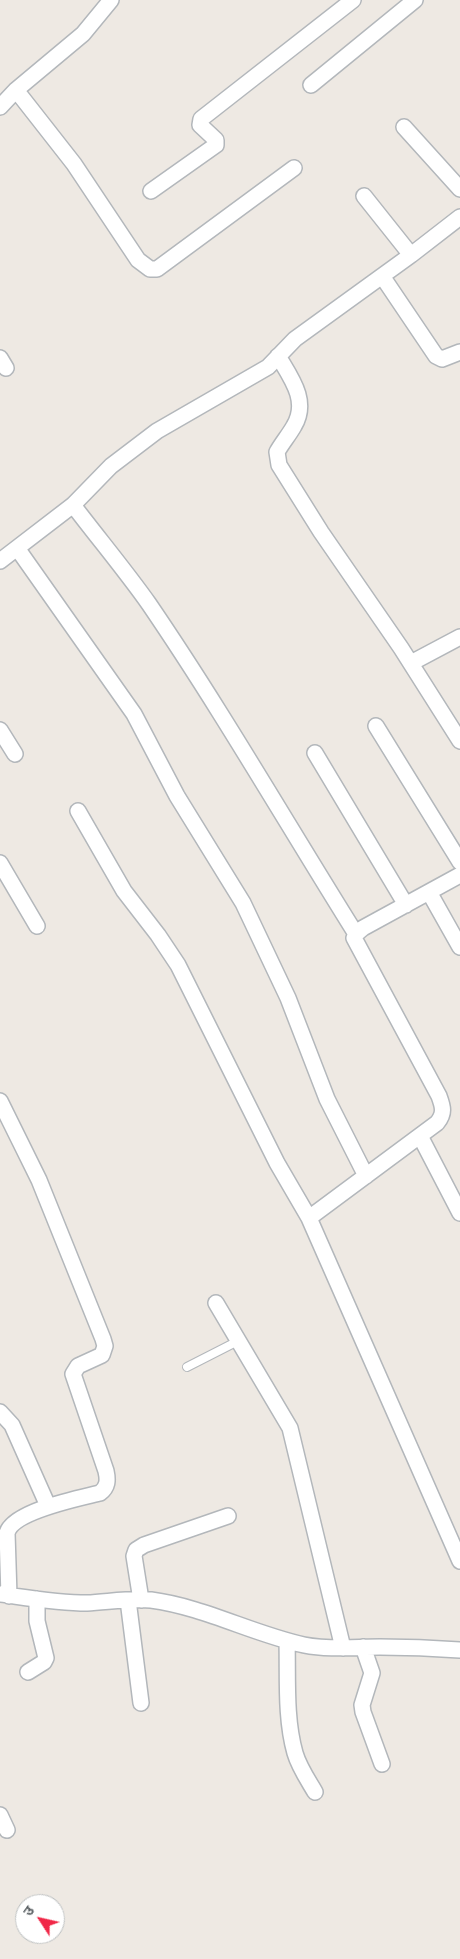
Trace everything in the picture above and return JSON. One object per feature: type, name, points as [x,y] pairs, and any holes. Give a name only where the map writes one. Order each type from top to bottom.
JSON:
[{"type":"street","points":[[0,107],[16,90],[83,34],[111,0]]},
{"type":"street","points":[[150,191],[216,145],[216,140],[200,124],[201,119],[353,0]]},
{"type":"street","points":[[311,85],[415,0]]},
{"type":"street","points":[[16,90],[74,164],[138,260],[150,269],[157,269],[294,168]]},
{"type":"street","points":[[404,127],[460,190]]},
{"type":"street","points":[[364,196],[411,255]]},
{"type":"street","points":[[0,561],[73,505],[111,466],[157,431],[268,367],[295,339],[460,217]]},
{"type":"street","points":[[382,276],[436,356],[442,360],[460,352]]},
{"type":"street","points":[[278,356],[295,385],[301,403],[298,419],[277,452],[279,465],[411,663],[460,741]]},
{"type":"street","points":[[73,505],[148,603],[246,754],[356,934],[355,943],[439,1096],[442,1106],[441,1117],[420,1136],[309,1218]]},
{"type":"street","points":[[17,548],[134,714],[177,796],[243,903],[288,998],[327,1099],[366,1176]]},
{"type":"street","points":[[411,663],[460,637]]},
{"type":"street","points":[[376,726],[460,862]]},
{"type":"street","points":[[0,730],[15,754]]},
{"type":"street","points":[[315,753],[406,905]]},
{"type":"street","points":[[78,811],[124,891],[158,935],[178,966],[278,1163],[309,1218],[460,1561]]},
{"type":"street","points":[[0,863],[37,926]]},
{"type":"street","points":[[356,934],[363,928],[460,875]]},
{"type":"street","points":[[429,892],[460,947]]},
{"type":"street","points":[[0,1101],[39,1180],[105,1346],[102,1355],[78,1366],[73,1374],[108,1482],[100,1493],[48,1506],[15,1522],[8,1529],[4,1595],[61,1602],[153,1601],[189,1609],[287,1641],[306,1645],[343,1648],[419,1647],[460,1650]]},
{"type":"street","points":[[420,1136],[460,1213]]},
{"type":"street","points":[[216,1303],[290,1428],[343,1648]]},
{"type":"street","points":[[0,1412],[12,1425],[48,1506]]},
{"type":"street","points":[[141,1703],[135,1600],[134,1556],[136,1550],[144,1545],[228,1516]]},
{"type":"street","points":[[28,1672],[44,1662],[46,1658],[37,1621],[37,1599]]},
{"type":"street","points":[[287,1641],[288,1690],[293,1741],[296,1754],[314,1792]]},
{"type":"street","points":[[363,1647],[372,1673],[362,1705],[363,1712],[382,1764]]},
{"type":"street","points":[[0,1815],[7,1830]]},
{"type":"lane","points":[[187,1367],[238,1341]]}]
